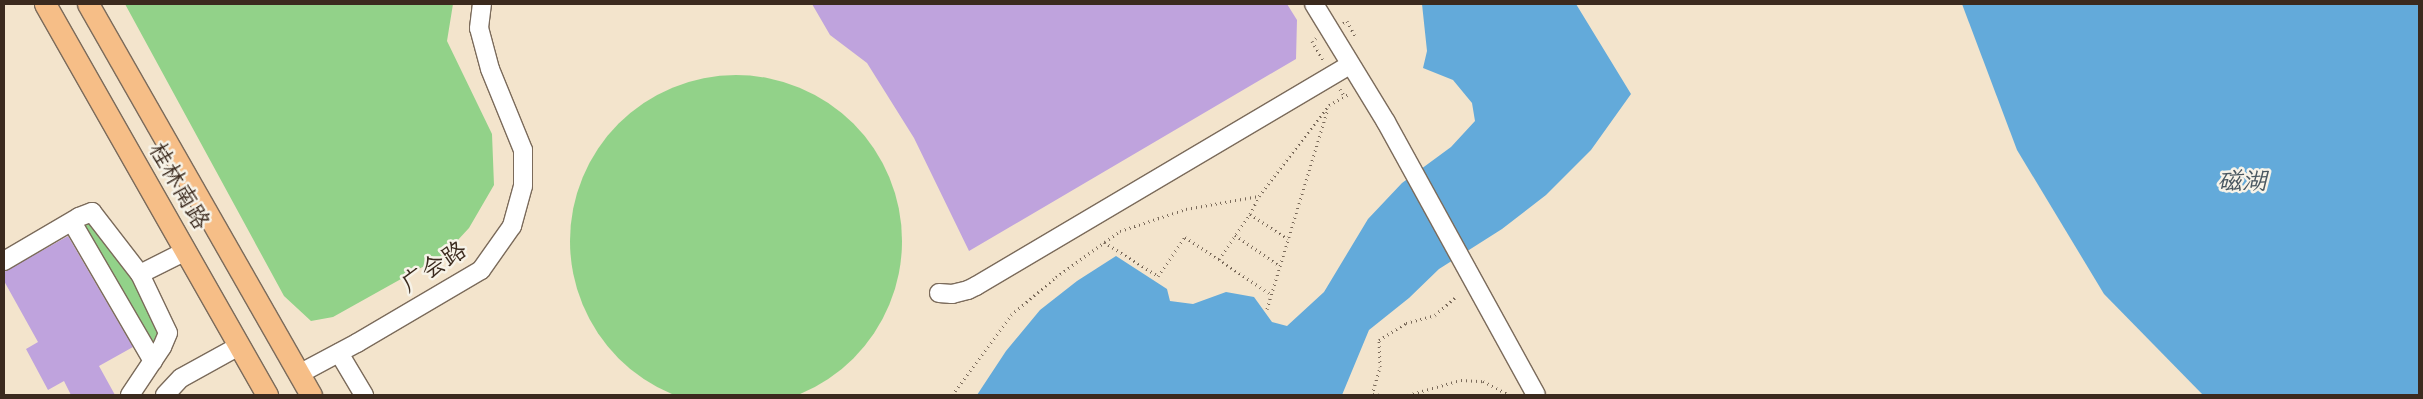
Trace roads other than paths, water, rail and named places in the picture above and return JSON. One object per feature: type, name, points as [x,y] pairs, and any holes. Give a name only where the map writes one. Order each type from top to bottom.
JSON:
[{"type":"main road","name":"桂林南路","points":[[44,4],[267,395]]},
{"type":"main road","name":"桂林南路","points":[[88,4],[311,395]]},
{"type":"street","name":"广会路","points":[[299,374],[339,353],[481,270],[512,226],[523,186],[523,150],[490,69],[479,28],[482,4]]},
{"type":"street","points":[[1314,4],[1349,65],[1386,122],[1536,395]]},
{"type":"street","points":[[939,293],[952,294],[976,286],[1349,65]]},
{"type":"street","points":[[4,261],[92,212],[140,274],[168,333],[153,361],[130,395]]},
{"type":"street","points":[[72,222],[153,361]]},
{"type":"street","points":[[140,274],[186,251]]},
{"type":"street","points":[[165,395],[181,378],[239,346]]},
{"type":"street","points":[[339,353],[364,395]]},
{"type":"water","points":[[1422,4],[1576,4],[1631,94],[1591,150],[1546,195],[1502,229],[1439,269],[1409,298],[1369,330],[1342,395],[977,395],[1006,351],[1040,310],[1077,281],[1116,256],[1167,289],[1170,301],[1193,304],[1226,292],[1254,297],[1272,322],[1287,326],[1324,292],[1368,219],[1402,183],[1451,147],[1475,121],[1472,103],[1453,80],[1423,68],[1427,51]]},
{"type":"water","name":"磁湖","points":[[1962,4],[2419,4],[2419,395],[2203,395],[2104,294],[2017,150]]}]
